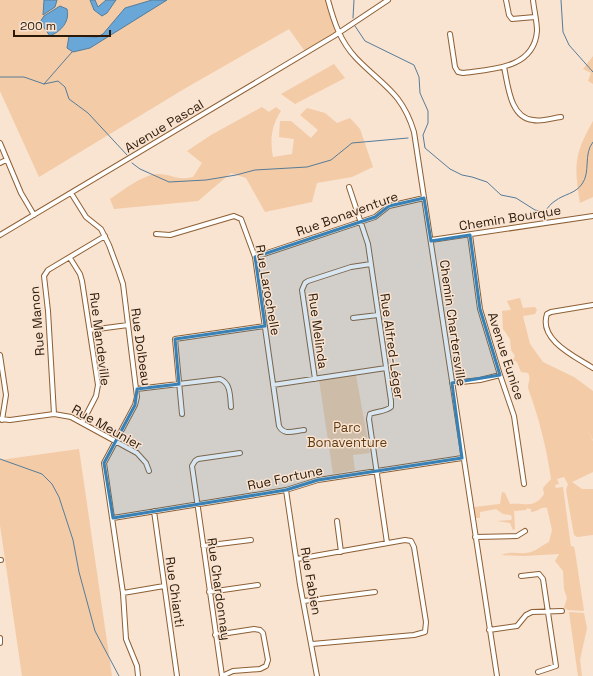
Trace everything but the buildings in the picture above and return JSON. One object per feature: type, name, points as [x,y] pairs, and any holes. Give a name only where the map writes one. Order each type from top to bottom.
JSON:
[{"type":"street","name":"Chemin Chartersville","points":[[328,0],[338,33],[356,58],[391,89],[405,110],[415,139],[462,458],[497,676]]},
{"type":"street","name":"Avenue Pascal","points":[[0,236],[338,33],[388,0]]},
{"type":"street","points":[[506,0],[509,15],[512,19],[535,17]]},
{"type":"street","points":[[450,34],[455,68],[458,72],[464,73],[504,67],[520,61],[531,48],[536,34],[533,0]]},
{"type":"street","points":[[504,67],[513,103],[520,114],[533,120],[561,117]]},
{"type":"street","points":[[0,143],[6,160],[34,215]]},
{"type":"street","points":[[0,162],[6,160]]},
{"type":"street","name":"Rue Alfred-Léger","points":[[349,187],[367,239],[391,401],[390,407],[387,410],[370,414],[369,419],[388,543]]},
{"type":"street","name":"Rue Dolbeau","points":[[71,193],[86,217],[96,224],[105,236],[121,278],[137,389],[135,405],[104,463],[123,593],[126,639],[137,666],[138,676]]},
{"type":"street","name":"Rue Bonaventure","points":[[255,257],[375,217],[389,206],[424,198]]},
{"type":"street","name":"Rue Larochelle","points":[[156,234],[170,235],[234,216],[239,217],[242,220],[255,257],[279,426],[282,431],[286,433],[304,430]]},
{"type":"street","name":"Chemin Bourque","points":[[431,240],[593,216]]},
{"type":"street","name":"Avenue Eunice","points":[[470,234],[480,309],[514,416],[524,484]]},
{"type":"street","name":"Rue Manon","points":[[54,414],[48,310],[44,276],[48,270],[105,236]]},
{"type":"street","name":"Rue Mandeville","points":[[70,258],[80,274],[82,281],[98,385],[96,396],[82,423]]},
{"type":"street","name":"Rue Melinda","points":[[315,378],[302,290],[303,285],[308,281],[351,267],[371,264]]},
{"type":"street","points":[[593,305],[551,312],[547,314],[546,320],[554,342],[593,368]]},
{"type":"street","points":[[353,318],[378,315]]},
{"type":"street","points":[[90,330],[128,325]]},
{"type":"street","points":[[182,414],[175,339],[265,326]]},
{"type":"street","points":[[0,355],[6,395],[1,419]]},
{"type":"street","points":[[273,384],[386,368]]},
{"type":"street","points":[[452,383],[480,380],[500,375]]},
{"type":"street","points":[[137,389],[223,380],[228,385],[231,407]]},
{"type":"street","name":"Rue Meunier","points":[[1,419],[64,414],[137,452],[146,463],[149,471]]},
{"type":"street","name":"Rue Chardonnay","points":[[222,676],[192,468],[194,462],[198,459],[240,453]]},
{"type":"street","name":"Rue Fortune","points":[[112,518],[286,490],[318,480],[462,458]]},
{"type":"street","name":"Rue Fabien","points":[[286,490],[317,676]]},
{"type":"street","name":"Rue Chianti","points":[[154,512],[177,676]]},
{"type":"street","points":[[337,521],[341,552]]},
{"type":"street","points":[[475,536],[517,536],[525,531]]},
{"type":"street","points":[[203,546],[251,540]]},
{"type":"street","points":[[297,559],[405,540],[413,544],[426,622],[425,632],[414,635],[312,644]]},
{"type":"street","points":[[521,576],[539,574],[542,576],[556,666],[538,672]]},
{"type":"street","points":[[209,592],[258,585]]},
{"type":"street","points":[[123,593],[164,586]]},
{"type":"street","points":[[304,601],[375,592]]},
{"type":"street","points":[[489,630],[516,626],[529,613],[562,611]]},
{"type":"street","points":[[215,635],[254,629],[260,630],[263,633],[268,660],[266,666],[260,669],[233,671],[222,676]]},
{"type":"street","points":[[0,638],[0,643]]},
{"type":"highlighted area","points":[[424,198],[431,241],[470,235],[480,309],[500,375],[452,383],[462,458],[318,480],[286,490],[113,518],[104,463],[135,405],[137,389],[179,384],[175,339],[265,326],[255,257],[375,217],[389,206]]},
{"type":"green space","points":[[0,0],[328,0],[338,33],[306,53],[289,29],[184,89],[39,177],[0,91]]},
{"type":"green space","points":[[593,56],[593,84],[588,81],[591,73],[583,69]]},
{"type":"green space","points":[[334,64],[345,78],[295,104],[281,94]]},
{"type":"green space","points":[[262,107],[269,112],[276,107],[281,111],[275,122],[272,133],[273,157],[292,154],[294,139],[279,137],[280,121],[291,121],[311,138],[318,130],[300,115],[307,108],[325,113],[337,123],[350,118],[360,129],[373,167],[352,177],[317,183],[312,202],[265,212],[246,178],[231,173],[198,201],[114,209],[110,199],[146,177],[163,174],[178,178],[193,177],[202,163],[187,151],[211,135]]},
{"type":"green space","points":[[593,121],[593,197],[580,203],[576,169],[577,160],[582,143]]},
{"type":"green space","points":[[520,298],[523,308],[535,307],[537,310],[535,314],[523,316],[530,344],[543,362],[574,377],[593,391],[593,440],[588,431],[593,441],[593,472],[572,482],[582,489],[593,489],[593,535],[577,537],[574,535],[566,490],[568,484],[564,477],[557,479],[559,484],[555,485],[556,488],[563,487],[571,546],[574,547],[575,551],[584,611],[568,610],[564,608],[567,598],[564,589],[563,571],[555,561],[559,554],[523,556],[501,555],[508,553],[529,552],[549,542],[552,530],[547,508],[531,512],[531,509],[527,508],[526,510],[514,511],[515,529],[513,530],[510,523],[497,521],[511,520],[511,515],[503,514],[496,509],[480,512],[480,518],[475,518],[474,507],[500,504],[502,492],[505,493],[510,504],[532,504],[536,502],[544,494],[543,488],[551,479],[542,434],[528,388],[529,375],[528,373],[521,372],[517,362],[513,360],[515,356],[511,350],[510,339],[503,329],[502,311],[511,310],[507,301]]},
{"type":"green space","name":"Parc Bonaventure","points":[[356,375],[370,453],[353,455],[355,470],[333,474],[319,380]]},
{"type":"green space","points":[[79,449],[112,676],[22,676],[0,525],[0,460]]},
{"type":"green space","points":[[569,612],[584,613],[587,628],[580,660],[582,676],[578,676]]},
{"type":"water","points":[[44,0],[57,0],[55,7],[43,15]]},
{"type":"water","points":[[90,0],[95,0],[98,7],[106,0],[116,0],[107,13],[102,16],[94,10]]},
{"type":"water","points":[[152,0],[167,0],[90,48],[73,52],[67,48],[69,36],[97,37],[103,34],[125,8]]},
{"type":"water","points":[[60,6],[67,9],[68,14],[66,22],[58,32],[50,36],[40,22],[44,16]]},
{"type":"waterway","points":[[353,18],[354,0]]},
{"type":"waterway","points":[[561,0],[563,32],[569,45],[593,72]]},
{"type":"waterway","points":[[355,26],[365,41],[414,65],[419,77],[420,93],[428,111],[428,123],[423,135],[425,148],[450,169],[462,175],[487,182],[501,195],[516,198],[535,210],[544,212],[551,204],[573,192],[582,184],[586,174],[588,152],[593,142]]},
{"type":"waterway","points":[[44,84],[72,52]]},
{"type":"waterway","points":[[0,77],[24,77],[44,84],[58,81],[65,87],[69,99],[88,113],[127,155]]},
{"type":"waterway","points":[[132,163],[140,169],[169,182],[206,180],[255,170],[307,167],[331,160],[352,143],[408,138]]},
{"type":"waterway","points":[[0,459],[42,474],[52,484],[59,497],[73,540],[79,572],[95,631],[119,676]]}]
